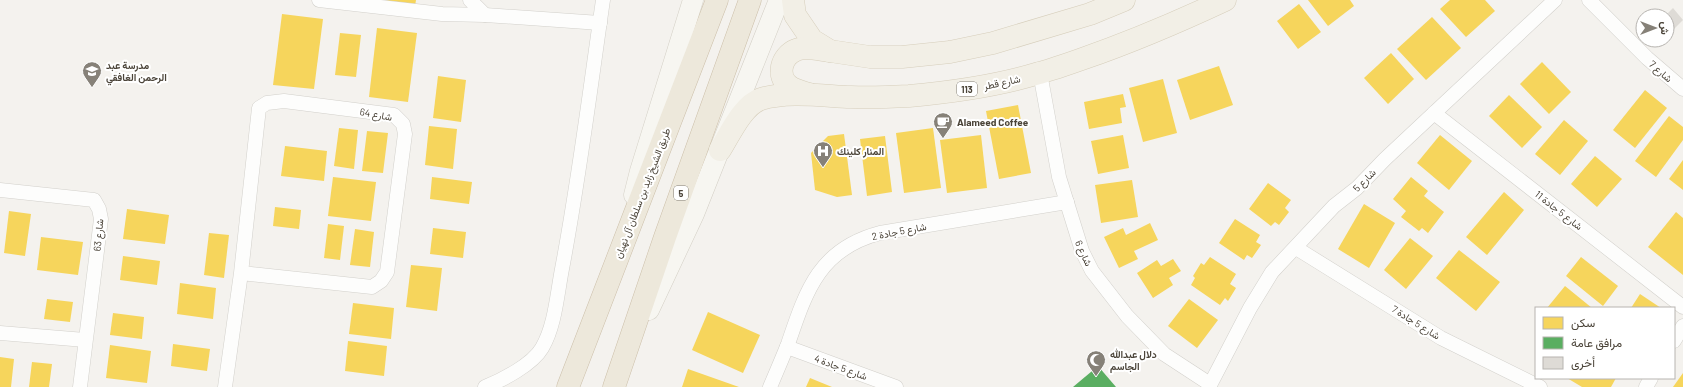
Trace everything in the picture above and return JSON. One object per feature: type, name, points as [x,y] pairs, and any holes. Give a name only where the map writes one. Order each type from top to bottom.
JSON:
[{"type":"highway","name":"طريق الشيخ زايد بن سلطان آل نهيان","points":[[568,387],[624,238],[717,0]]},
{"type":"highway","name":"5","points":[[617,378],[665,237],[750,0]]},
{"type":"main road","points":[[624,238],[640,171],[693,0]]},
{"type":"main road","points":[[617,378],[694,214],[779,0]]},
{"type":"main road","points":[[793,0],[796,15],[801,25],[812,40],[830,51]]},
{"type":"main road","points":[[812,95],[791,88],[782,78],[781,70],[783,63],[788,56],[796,50],[807,48],[870,57],[902,57],[950,52],[993,43],[1050,26],[1090,14],[1124,0]]},
{"type":"main road","name":"شارع قطر","points":[[720,150],[744,112],[750,105],[759,100],[773,96],[907,96],[956,91],[997,84],[1040,73],[1115,47],[1177,23],[1225,0]]},
{"type":"street","points":[[320,0],[442,14],[485,15],[600,23]]},
{"type":"street","points":[[470,0],[485,15]]},
{"type":"street","points":[[485,387],[527,364],[536,356],[542,347],[550,328],[568,237],[604,0]]},
{"type":"street","name":"شارع 5","points":[[1210,386],[1250,308],[1272,272],[1334,206],[1357,188],[1385,158],[1554,0]]},
{"type":"street","name":"شارع 7","points":[[1589,0],[1647,58],[1683,89]]},
{"type":"street","name":"شارع 6","points":[[1040,73],[1060,177],[1082,251],[1092,271],[1127,316],[1164,354],[1210,386]]},
{"type":"street","name":"شارع 64","points":[[225,387],[241,273],[259,108],[267,103],[284,101],[394,115],[403,124],[405,134],[387,272],[381,281],[372,287],[241,273]]},
{"type":"street","name":"شارع 5 جادة 11","points":[[1434,113],[1683,307]]},
{"type":"street","name":"شارع 63","points":[[0,190],[94,200],[99,209],[101,219],[80,387]]},
{"type":"street","name":"شارع 5 جادة 2","points":[[770,387],[787,347],[805,295],[814,279],[831,259],[853,243],[880,233],[1067,202]]},
{"type":"street","name":"شارع 5 جادة 7","points":[[1296,248],[1441,338],[1540,387]]},
{"type":"street","points":[[1675,339],[1683,326]]},
{"type":"street","points":[[0,333],[85,340]]},
{"type":"street","name":"شارع 5 جادة 4","points":[[787,347],[896,387]]},
{"type":"building: سكن","points":[[380,0],[416,0],[415,6]]},
{"type":"building: سكن","points":[[1308,0],[1350,0],[1354,6],[1328,26]]},
{"type":"building: سكن","points":[[1450,0],[1485,0],[1495,11],[1466,37],[1440,9]]},
{"type":"building: سكن","points":[[1299,4],[1321,32],[1298,49],[1277,21]]},
{"type":"building: سكن","points":[[282,14],[323,19],[314,89],[273,85]]},
{"type":"building: سكن","points":[[1432,17],[1461,48],[1426,80],[1397,49]]},
{"type":"building: سكن","points":[[377,28],[417,33],[408,102],[369,97]]},
{"type":"building: سكن","points":[[340,33],[361,35],[356,77],[335,75]]},
{"type":"building: سكن","points":[[1391,53],[1414,79],[1388,104],[1364,78]]},
{"type":"building: سكن","points":[[1542,62],[1571,92],[1549,114],[1520,84]]},
{"type":"building: سكن","points":[[1219,66],[1233,105],[1190,120],[1177,80]]},
{"type":"building: سكن","points":[[438,76],[466,80],[461,122],[433,118]]},
{"type":"building: سكن","points":[[1163,79],[1177,133],[1143,142],[1129,88]]},
{"type":"building: سكن","points":[[1645,90],[1667,108],[1635,148],[1613,130]]},
{"type":"building: سكن","points":[[1123,94],[1126,107],[1120,108],[1122,123],[1089,129],[1084,102]]},
{"type":"building: سكن","points":[[1509,95],[1542,127],[1522,148],[1489,116]]},
{"type":"building: سكن","points":[[1018,105],[1031,173],[999,179],[986,111]]},
{"type":"building: سكن","points":[[1669,116],[1683,127],[1683,140],[1656,177],[1635,161]]},
{"type":"building: سكن","points":[[1564,120],[1588,141],[1560,175],[1535,154]]},
{"type":"building: سكن","points":[[429,126],[457,129],[453,169],[425,165]]},
{"type":"building: سكن","points":[[339,128],[358,130],[354,169],[334,166]]},
{"type":"building: سكن","points":[[933,128],[941,188],[904,193],[896,133]]},
{"type":"building: سكن","points":[[367,131],[388,133],[383,173],[362,171]]},
{"type":"building: سكن","points":[[844,134],[852,195],[837,197],[815,190],[811,153],[828,136]]},
{"type":"building: سكن","points":[[981,135],[987,188],[947,193],[940,140]]},
{"type":"building: سكن","points":[[1123,135],[1129,168],[1098,174],[1091,141]]},
{"type":"building: سكن","points":[[1440,135],[1472,161],[1449,190],[1417,163]]},
{"type":"building: سكن","points":[[885,136],[892,192],[867,196],[860,139]]},
{"type":"building: سكن","points":[[285,146],[327,151],[324,181],[281,176]]},
{"type":"building: سكن","points":[[1595,156],[1622,179],[1597,207],[1571,184]]},
{"type":"building: سكن","points":[[1683,160],[1683,190],[1669,179]]},
{"type":"building: سكن","points":[[333,177],[376,182],[371,221],[328,216]]},
{"type":"building: سكن","points":[[432,177],[472,182],[469,204],[430,199]]},
{"type":"building: سكن","points":[[1411,177],[1428,191],[1424,196],[1444,212],[1428,233],[1422,228],[1419,231],[1401,217],[1406,211],[1393,199]]},
{"type":"building: سكن","points":[[1132,180],[1138,217],[1101,223],[1095,185]]},
{"type":"building: سكن","points":[[1268,183],[1291,200],[1285,208],[1289,212],[1279,225],[1275,222],[1271,226],[1249,209]]},
{"type":"building: سكن","points":[[1504,192],[1524,210],[1487,255],[1466,237]]},
{"type":"building: سكن","points":[[1364,204],[1395,223],[1369,268],[1338,249]]},
{"type":"building: سكن","points":[[275,207],[301,210],[299,229],[273,226]]},
{"type":"building: سكن","points":[[127,209],[169,215],[165,244],[123,239]]},
{"type":"building: سكن","points":[[9,211],[31,214],[25,256],[4,253]]},
{"type":"building: سكن","points":[[1676,212],[1683,218],[1683,275],[1648,247]]},
{"type":"building: سكن","points":[[1235,219],[1260,235],[1256,242],[1261,245],[1252,258],[1247,255],[1244,260],[1219,243]]},
{"type":"building: سكن","points":[[1150,223],[1158,240],[1134,251],[1138,259],[1119,268],[1104,237],[1123,228],[1126,235]]},
{"type":"building: سكن","points":[[328,224],[344,226],[340,260],[324,258]]},
{"type":"building: سكن","points":[[433,228],[466,232],[463,258],[430,254]]},
{"type":"building: سكن","points":[[355,229],[374,232],[370,267],[350,265]]},
{"type":"building: سكن","points":[[209,233],[229,235],[224,278],[204,275]]},
{"type":"building: سكن","points":[[41,237],[83,242],[78,275],[37,270]]},
{"type":"building: سكن","points":[[1410,238],[1433,256],[1406,289],[1384,270]]},
{"type":"building: سكن","points":[[1459,250],[1500,282],[1476,311],[1436,278]]},
{"type":"building: سكن","points":[[123,256],[160,261],[157,285],[120,280]]},
{"type":"building: سكن","points":[[1210,257],[1236,274],[1230,284],[1236,288],[1228,301],[1225,298],[1220,305],[1191,285],[1195,278],[1193,276],[1201,263],[1204,265]]},
{"type":"building: سكن","points":[[1581,257],[1618,286],[1603,306],[1566,276]]},
{"type":"building: سكن","points":[[1173,259],[1181,271],[1169,278],[1173,285],[1153,298],[1137,273],[1157,260],[1161,266]]},
{"type":"building: سكن","points":[[411,265],[442,268],[437,311],[406,307]]},
{"type":"building: سكن","points":[[180,283],[216,288],[213,319],[177,314]]},
{"type":"building: سكن","points":[[1565,286],[1591,307],[1548,307]]},
{"type":"building: سكن","points":[[1640,294],[1660,307],[1632,307]]},
{"type":"building: سكن","points":[[47,299],[73,302],[70,322],[44,319]]},
{"type":"building: سكن","points":[[1189,299],[1218,320],[1197,348],[1168,326]]},
{"type":"building: سكن","points":[[353,303],[394,308],[391,339],[349,334]]},
{"type":"building: سكن","points":[[708,312],[760,335],[743,373],[692,350]]},
{"type":"building: سكن","points":[[113,313],[144,317],[142,339],[110,335]]},
{"type":"building: سكن","points":[[348,341],[387,346],[384,376],[345,371]]},
{"type":"building: سكن","points":[[173,344],[210,349],[207,371],[171,366]]},
{"type":"building: سكن","points":[[110,345],[151,351],[147,383],[106,378]]},
{"type":"building: سكن","points":[[0,357],[14,359],[11,387],[0,387]]},
{"type":"building: سكن","points":[[32,362],[52,364],[49,387],[29,387]]},
{"type":"building: سكن","points":[[688,369],[739,387],[682,387]]},
{"type":"building: سكن","points":[[1683,373],[1683,387],[1673,387]]},
{"type":"building: سكن","points":[[810,378],[832,387],[806,387]]},
{"type":"building: سكن","points":[[1569,379],[1615,379],[1611,387],[1582,387]]},
{"type":"building: مرافق عامة","name":"دلال عبدالله الجاسم","points":[[1098,366],[1116,387],[1073,387]]},
{"type":"building: أخرى","points":[[1675,10],[1683,20],[1675,28]]},
{"type":"place","name":"مدرسة عبد الرحمن الغافقي","points":[[92,88]]},
{"type":"place","name":"Alameed Coffee","points":[[943,139]]},
{"type":"place","name":"المنار كلينك","points":[[823,168]]},
{"type":"place","name":"دلال عبدالله الجاسم","points":[[1096,377]]}]
